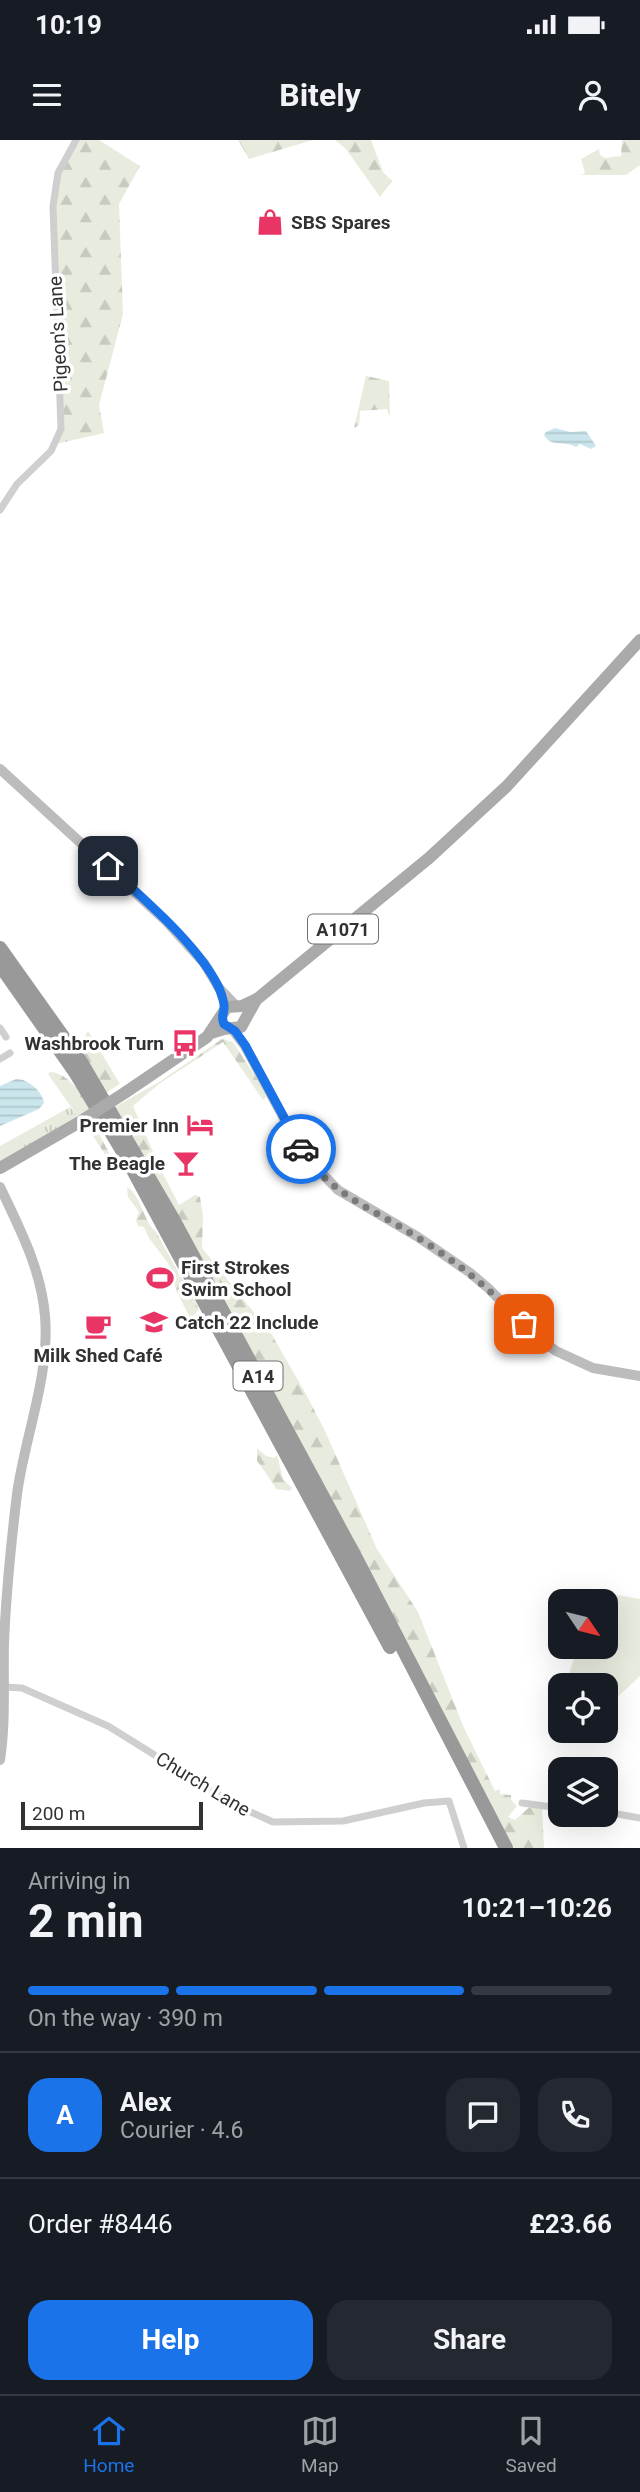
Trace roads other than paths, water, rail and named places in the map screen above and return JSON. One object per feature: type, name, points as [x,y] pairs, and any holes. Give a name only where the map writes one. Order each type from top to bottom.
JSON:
[{"type":"highway","name":"A14","points":[[0,948],[81,1062],[173,1219],[358,1562],[491,1833]]},
{"type":"highway","name":"A14","points":[[0,965],[75,1072],[127,1157],[491,1833],[506,1848]]},
{"type":"main road","name":"A1071","points":[[0,1168],[78,1123],[234,1017],[429,858],[507,786],[640,640]]},
{"type":"street","name":"Pigeon's Lane","points":[[0,510],[16,484],[51,451],[61,429],[53,206],[58,173],[76,140]]},
{"type":"street","points":[[0,769],[165,920],[204,963],[303,1154],[338,1190],[418,1237],[469,1272],[536,1336],[556,1350],[593,1368],[640,1376]]},
{"type":"street","points":[[0,1028],[6,1037]]},
{"type":"street","points":[[0,1059],[10,1053]]},
{"type":"street","points":[[0,1186],[35,1266],[43,1296],[46,1330],[44,1363],[17,1494],[5,1629],[5,1687],[0,1760]]},
{"type":"street","name":"Church Lane","points":[[5,1687],[22,1688],[108,1726],[235,1805],[266,1820],[343,1821],[424,1803],[449,1801],[464,1848]]},
{"type":"street","points":[[522,1803],[548,1806]]},
{"type":"street","points":[[618,1814],[640,1818]]},
{"type":"water","points":[[555,428],[570,432],[586,431],[596,446],[591,449],[580,444],[576,447],[554,443],[544,435]]},
{"type":"water","points":[[16,1079],[34,1086],[44,1103],[39,1109],[0,1126],[0,1086]]},
{"type":"place","name":"SBS Spares","points":[[270,222]]},
{"type":"place","name":"Washbrook Turn","points":[[185,1043]]},
{"type":"place","name":"Premier Inn","points":[[200,1125]]},
{"type":"place","name":"The Beagle","points":[[186,1163]]},
{"type":"place","name":"First Strokes Swim School","points":[[160,1278]]},
{"type":"place","name":"Catch 22 Include","points":[[154,1322]]},
{"type":"place","name":"Milk Shed Café","points":[[98,1326]]}]
